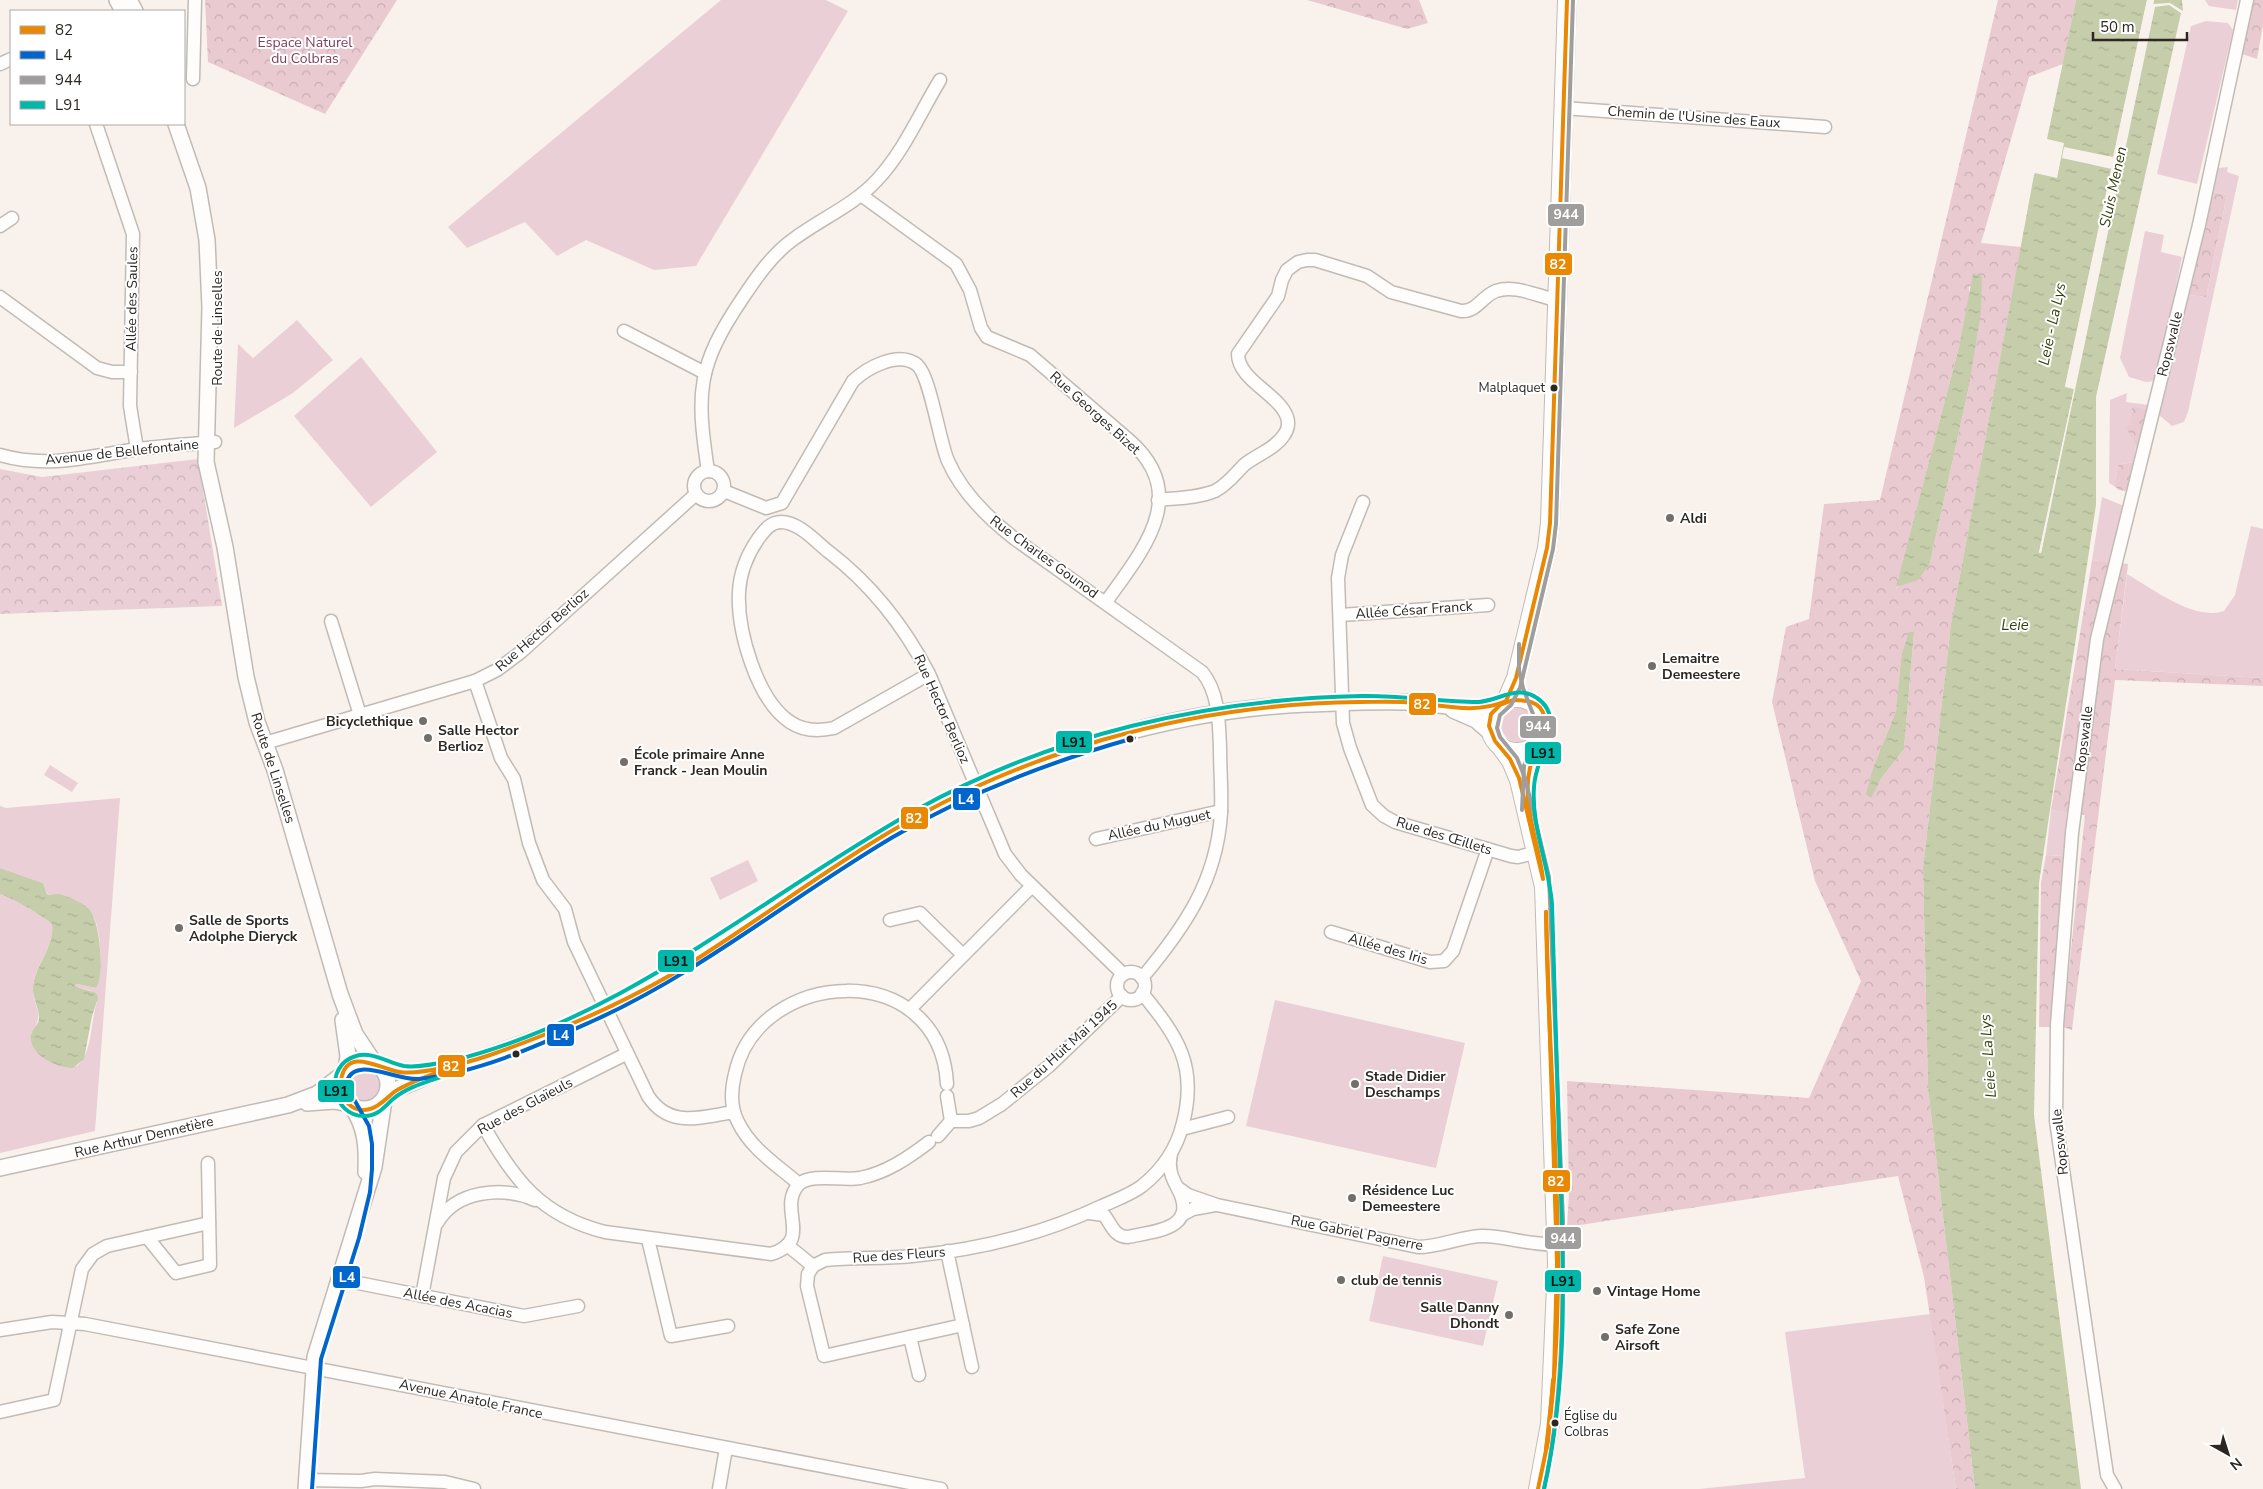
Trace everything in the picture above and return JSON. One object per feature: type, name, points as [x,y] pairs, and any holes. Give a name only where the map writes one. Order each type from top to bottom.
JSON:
[{"type":"main road","points":[[1538,1489],[1550,1424],[1557,1244],[1544,886],[1538,852],[1515,768],[1496,741],[1491,718],[1514,686],[1547,548],[1550,523],[1567,0]]},
{"type":"main road","points":[[1525,638],[1527,678],[1545,724],[1530,767],[1528,812]]},
{"type":"main road","points":[[1503,702],[1525,699],[1538,708]]},
{"type":"main road","points":[[1496,741],[1511,752],[1522,752],[1532,748],[1540,741]]},
{"type":"street","points":[[193,79],[195,0]]},
{"type":"street","name":"Ropswalle","points":[[2115,1489],[2107,1475],[2056,1121],[2057,1025],[2072,833],[2097,639],[2199,225],[2247,0]]},
{"type":"street","points":[[708,471],[700,407],[704,373],[720,334],[770,261],[791,240],[860,196],[888,166],[940,80]]},
{"type":"street","name":"Chemin de l'Usine des Eaux","points":[[1563,108],[1825,127]]},
{"type":"street","name":"Allée des Saules","points":[[96,125],[133,234],[130,406],[137,449]]},
{"type":"street","name":"Route de Linselles","points":[[176,125],[198,188],[207,240],[210,306],[210,442],[239,642],[250,697],[275,770],[340,994],[355,1034],[378,1065]]},
{"type":"street","name":"Route de Linselles","points":[[185,125],[204,176],[216,249],[219,305],[210,442]]},
{"type":"street","name":"Rue Georges Bizet","points":[[860,196],[956,264],[970,290],[983,333],[992,339],[1030,355],[1134,444],[1149,466],[1155,481],[1158,500],[1157,516],[1151,535],[1106,602]]},
{"type":"street","points":[[0,226],[12,218]]},
{"type":"street","points":[[1158,500],[1200,495],[1216,490],[1251,460],[1280,440],[1286,432],[1288,422],[1282,409],[1243,370],[1238,354],[1278,296],[1285,274],[1298,262],[1306,260],[1319,261],[1369,277],[1391,292],[1460,312],[1472,310],[1490,294],[1499,290],[1522,291],[1557,300]]},
{"type":"street","points":[[0,297],[98,368],[112,372],[131,372]]},
{"type":"street","points":[[624,331],[704,373]]},
{"type":"street","name":"Rue Charles Gounod","points":[[724,491],[766,508],[782,503],[846,389],[853,381],[866,371],[884,363],[903,360],[916,364],[924,373],[944,453],[965,490],[1000,528],[1202,672],[1211,686],[1217,714],[1221,811],[1214,853],[1199,899],[1177,935],[1142,978]]},
{"type":"street","name":"Avenue de Bellefontaine","points":[[0,454],[45,462],[111,455],[137,449],[210,442]]},
{"type":"street","points":[[708,471],[721,476],[724,482],[724,491],[718,499],[704,500],[696,494],[695,481],[699,475],[708,471]]},
{"type":"street","name":"Rue Hector Berlioz","points":[[265,743],[475,681],[492,674],[517,656],[696,494]]},
{"type":"street","name":"Rue des Œillets","points":[[1363,502],[1339,567],[1345,735],[1368,798],[1377,811],[1395,822],[1518,857],[1538,852]]},
{"type":"street","name":"Rue Hector Berlioz","points":[[929,674],[834,728],[824,730],[803,727],[783,716],[768,698],[754,670],[744,634],[739,593],[744,566],[756,542],[770,526],[784,522],[800,530],[854,572],[883,602],[914,647],[929,674],[976,787]]},
{"type":"street","name":"Allée César Franck","points":[[1340,615],[1488,605]]},
{"type":"street","points":[[331,621],[360,715]]},
{"type":"street","points":[[475,681],[501,758],[514,779],[530,846],[546,887],[565,909],[573,938],[626,1054],[648,1096],[656,1106],[669,1116],[687,1119],[734,1112]]},
{"type":"street","points":[[350,1105],[369,1109],[376,1107],[385,1098],[404,1086],[451,1067],[515,1046],[605,1009],[695,959],[890,831],[976,787],[1031,764],[1132,732],[1217,714],[1272,706],[1398,702],[1487,707],[1503,702]]},
{"type":"street","points":[[1437,705],[1470,717],[1496,741]]},
{"type":"street","points":[[976,787],[1006,854],[1032,886],[1123,974],[1135,973],[1142,978],[1144,985],[1142,993],[1130,999],[1122,996],[1117,985],[1123,974]]},
{"type":"street","name":"Allée du Muguet","points":[[1096,838],[1221,811]]},
{"type":"street","name":"Allée des Iris","points":[[1331,932],[1430,962],[1444,961],[1453,950],[1488,849]]},
{"type":"street","points":[[910,1009],[1032,886]]},
{"type":"street","points":[[890,920],[920,913],[963,955]]},
{"type":"street","points":[[483,1125],[513,1175],[542,1203],[558,1214],[591,1229],[648,1239],[764,1254],[777,1252],[787,1245],[794,1231],[789,1202],[799,1184],[804,1180],[815,1178],[838,1180],[862,1178],[896,1164],[933,1139],[951,1121],[946,1069],[941,1048],[925,1022],[910,1009],[878,995],[854,990],[812,996],[777,1013],[752,1036],[739,1060],[732,1089],[734,1112],[750,1141],[799,1184]]},
{"type":"street","name":"Rue des Fleurs","points":[[813,1266],[825,1260],[896,1257],[947,1251],[1007,1239],[1086,1214],[1133,1192],[1151,1178],[1174,1148],[1182,1129],[1188,1094],[1181,1049],[1170,1028],[1142,993]]},
{"type":"street","name":"Route de Linselles","points":[[340,994],[348,1053],[344,1071]]},
{"type":"street","name":"Rue du Huit Mai 1945","points":[[951,1121],[969,1121],[979,1118],[1002,1104],[1049,1066],[1122,996]]},
{"type":"street","name":"Rue des Glaïeuls","points":[[422,1296],[444,1178],[449,1165],[464,1142],[483,1125],[626,1054]]},
{"type":"street","points":[[364,1196],[365,1135],[360,1120],[341,1092],[344,1071],[362,1061],[406,1073],[451,1067]]},
{"type":"street","points":[[378,1065],[388,1081],[374,1167],[338,1279],[313,1368],[306,1485],[378,1479],[445,1482],[474,1489]]},
{"type":"street","name":"Rue Arthur Dennetière","points":[[0,1168],[288,1104],[323,1091],[344,1071]]},
{"type":"street","name":"Rue Arthur Dennetière","points":[[288,1104],[325,1101],[350,1105]]},
{"type":"street","points":[[1182,1129],[1228,1116]]},
{"type":"street","points":[[1086,1214],[1102,1214],[1117,1234],[1128,1237],[1171,1227],[1182,1216],[1176,1186],[1169,1167],[1174,1148]]},
{"type":"street","points":[[147,1237],[176,1273],[210,1265],[208,1163]]},
{"type":"street","points":[[1151,1178],[1164,1176],[1176,1186]]},
{"type":"street","name":"Rue Gabriel Pagnerre","points":[[1176,1186],[1188,1195],[1217,1205],[1418,1247],[1437,1246],[1483,1236],[1517,1242],[1557,1244]]},
{"type":"street","points":[[436,1226],[451,1206],[460,1200],[475,1196],[509,1193],[542,1203]]},
{"type":"street","points":[[1111,1226],[1110,1208],[1117,1200]]},
{"type":"street","name":"Rue Gabriel Pagnerre","points":[[1182,1216],[1192,1209],[1217,1205]]},
{"type":"street","points":[[0,1412],[54,1400],[72,1323],[81,1273],[91,1256],[103,1247],[209,1223]]},
{"type":"street","points":[[648,1239],[671,1336],[728,1326]]},
{"type":"street","points":[[787,1245],[813,1266],[808,1274],[807,1286],[824,1356],[963,1325]]},
{"type":"street","points":[[947,1251],[972,1367]]},
{"type":"street","name":"Allée des Acacias","points":[[338,1279],[524,1316],[578,1306]]},
{"type":"street","name":"Avenue Anatole France","points":[[0,1330],[46,1323],[72,1323],[512,1405],[539,1413],[941,1489]]},
{"type":"street","points":[[910,1337],[919,1376]]},
{"type":"street","points":[[718,1489],[726,1448]]},
{"type":"green space","name":"Espace Naturel du Colbras","points":[[205,0],[397,0],[325,114],[208,62]]},
{"type":"green space","points":[[721,0],[826,0],[848,11],[696,266],[654,270],[586,240],[557,256],[525,222],[467,248],[448,227]]},
{"type":"green space","points":[[1307,0],[1419,0],[1428,23],[1407,29]]},
{"type":"green space","points":[[1998,0],[2076,0],[2063,64],[2029,77],[1981,243],[2021,247],[1951,624],[1923,868],[1928,1088],[1975,1489],[1956,1489],[1924,1277],[1898,1176],[1567,1227],[1569,1195],[1567,1081],[1809,1098],[1861,981],[1815,881],[1772,702],[1786,627],[1809,619],[1824,504],[1880,500]],"holes":[[[1982,276],[1968,391],[1930,563],[1896,588],[1959,347],[1969,297],[1969,287]],[[1914,632],[1904,749],[1881,779],[1871,797],[1873,768],[1896,711]]]},
{"type":"green space","points":[[2205,0],[2238,0],[2236,10],[2209,6]]},
{"type":"green space","points":[[2253,0],[2263,0],[2263,25],[2257,59],[2242,54]]},
{"type":"green space","points":[[2206,21],[2228,23],[2233,30],[2197,184],[2157,174],[2191,26]]},
{"type":"green space","points":[[2228,167],[2227,172],[2239,176],[2188,412],[2184,422],[2172,426],[2159,415],[2189,295],[2206,297],[2227,195],[2213,192],[2218,168]]},
{"type":"green space","points":[[2213,192],[2227,195],[2206,297],[2189,295]]},
{"type":"green space","points":[[2145,231],[2164,235],[2161,252],[2182,257],[2158,374],[2155,381],[2146,382],[2129,377],[2120,358]]},
{"type":"green space","points":[[297,320],[333,360],[293,393],[234,428],[238,344],[253,358]]},
{"type":"green space","points":[[361,357],[437,452],[371,507],[294,416]]},
{"type":"green space","points":[[2127,393],[2126,402],[2149,405],[2149,409],[2132,408],[2135,456],[2133,462],[2118,465],[2114,486],[2109,483],[2110,400]]},
{"type":"green space","points":[[2132,407],[2149,409],[2131,484],[2126,491],[2119,490],[2114,486],[2118,465],[2133,462],[2135,457],[2135,444],[2126,429],[2131,421]]},
{"type":"green space","points":[[198,459],[222,606],[0,614],[0,469],[42,477]]},
{"type":"green space","points":[[2102,497],[2124,506],[2109,562],[2092,560]]},
{"type":"green space","points":[[2251,526],[2263,529],[2263,678],[2115,669],[2127,574],[2161,595],[2187,608],[2212,613],[2224,611],[2235,595]]},
{"type":"green space","points":[[2092,560],[2128,564],[2115,669],[2263,678],[2263,686],[2115,680],[2072,1030],[2063,1027],[2085,815],[2051,810]]},
{"type":"green space","points":[[1518,708],[1525,709],[1530,713],[1534,718],[1534,732],[1530,737],[1525,741],[1518,742],[1511,741],[1506,737],[1502,732],[1501,725],[1502,718],[1506,713],[1511,709]]},
{"type":"green space","points":[[50,765],[78,783],[72,792],[44,775]]},
{"type":"green space","points":[[120,798],[95,1131],[0,1153],[0,894],[27,907],[52,924],[48,948],[34,980],[33,988],[38,1010],[38,1020],[31,1033],[33,1042],[41,1054],[53,1060],[77,1066],[86,1053],[97,1002],[91,991],[74,986],[77,984],[96,988],[100,948],[97,927],[90,910],[50,895],[47,893],[43,883],[0,868],[0,806],[6,808]]},
{"type":"green space","points":[[2051,810],[2067,812],[2063,856],[2046,855]]},
{"type":"green space","points":[[2046,855],[2063,856],[2051,1027],[2039,1027],[2041,883]]},
{"type":"green space","points":[[748,860],[758,881],[720,900],[710,878]]},
{"type":"green space","name":"Stade Didier Deschamps","points":[[1275,1000],[1465,1043],[1436,1168],[1246,1126]]},
{"type":"green space","points":[[364,1070],[375,1074],[379,1085],[375,1096],[364,1100],[353,1096],[349,1085],[353,1074]]},
{"type":"green space","points":[[1383,1256],[1498,1281],[1483,1346],[1369,1321]]},
{"type":"green space","points":[[1930,1314],[1956,1489],[1699,1489],[1805,1478],[1785,1332]]},
{"type":"water","name":"Leie","points":[[2076,0],[2147,0],[2065,386],[2074,389],[2039,552],[2041,553],[2154,0],[2182,0],[2183,11],[2169,4],[2181,13],[2096,397],[2096,505],[2039,883],[2034,1115],[2081,1489],[1975,1489],[1928,1088],[1923,868],[1951,624],[2034,175],[2035,173],[2057,178],[2064,143],[2047,139]]},
{"type":"water","points":[[1973,273],[1982,276],[1981,312],[1968,391],[1930,563],[1918,580],[1896,587],[1959,347]]},
{"type":"water","points":[[1909,632],[1914,632],[1904,749],[1881,779],[1871,798],[1866,794],[1873,768],[1896,711],[1902,654]]},
{"type":"water","points":[[0,868],[43,883],[47,894],[62,895],[79,902],[89,909],[93,915],[100,948],[99,982],[96,988],[77,984],[74,986],[96,993],[98,998],[92,1016],[84,1059],[73,1068],[59,1066],[45,1059],[34,1049],[31,1042],[31,1035],[39,1018],[33,987],[37,971],[51,940],[52,924],[27,907],[0,894]]},
{"type":"pier","points":[[2147,0],[2149,1],[2068,385],[2074,386],[2151,0],[2154,0],[2153,4],[2170,3],[2183,11],[2181,13],[2169,5],[2155,7],[2041,553],[2039,553],[2074,389],[2065,387],[2112,169],[2062,158],[2064,147],[2113,157]]},
{"type":"transit line","name":"82","points":[[451,1067],[395,1091],[370,1109],[364,1110],[352,1107],[341,1093],[340,1087],[344,1070],[350,1064],[366,1062],[410,1073],[454,1065],[513,1047],[607,1008],[676,972],[845,860],[897,828],[982,784],[1041,760],[1133,732],[1229,712],[1326,703],[1409,702],[1473,708],[1495,705],[1506,701],[1516,678],[1547,548],[1550,523],[1567,0]]},
{"type":"transit line","name":"944","points":[[1544,1489],[1555,1422],[1561,1355],[1563,1288],[1563,1220],[1549,877],[1525,778],[1517,758],[1500,737],[1497,728],[1500,715],[1511,705],[1520,688],[1553,549],[1556,524],[1573,0]]},
{"type":"transit line","name":"944","points":[[1519,644],[1519,670],[1523,688],[1538,727],[1524,766],[1522,810]]},
{"type":"transit line","name":"L91","points":[[451,1061],[515,1041],[576,1016],[691,952],[859,844],[916,810],[968,784],[1021,761],[1076,742],[1131,726],[1245,705],[1361,696],[1478,702],[1508,694],[1530,694],[1544,705],[1549,713],[1550,721],[1550,731],[1536,773],[1534,802],[1552,904],[1563,1270],[1563,1314],[1558,1402],[1544,1489]]},
{"type":"transit line","name":"82","points":[[1513,700],[1536,704],[1540,707],[1544,716],[1543,736],[1530,768],[1528,782],[1529,810],[1543,879],[1519,778],[1510,759],[1495,741],[1489,726],[1491,714],[1500,705],[1513,700]]},
{"type":"transit line","name":"L4","points":[[312,1489],[321,1359],[359,1238],[370,1192],[372,1144],[369,1126],[346,1085],[350,1076],[356,1071],[365,1070],[409,1079],[442,1075],[487,1064],[553,1039],[634,1001],[710,957],[856,860],[921,821],[950,806],[1040,768],[1134,738]]},
{"type":"transit line","name":"82","points":[[1546,912],[1558,1250],[1554,1384],[1546,1450]]},
{"type":"transit line","name":"82","points":[[1546,912],[1557,1263],[1554,1376],[1546,1450]]},
{"type":"transit line","name":"L91","points":[[449,1061],[404,1066],[374,1056],[356,1056],[346,1061],[339,1069],[335,1079],[335,1090],[339,1100],[353,1114],[370,1116],[407,1090],[452,1073]]},
{"type":"transit line","name":"82","points":[[1538,1489],[1548,1441],[1553,1380]]},
{"type":"place","name":"Malplaquet","points":[[1554,388]]},
{"type":"place","name":"Aldi","points":[[1670,518]]},
{"type":"place","name":"Lemaitre Demeestere","points":[[1652,666]]},
{"type":"place","name":"Bicyclethique","points":[[423,721]]},
{"type":"place","name":"Salle Hector Berlioz","points":[[428,738]]},
{"type":"place","name":"École primaire Anne Franck - Jean Moulin","points":[[624,762]]},
{"type":"place","name":"Salle de Sports Adolphe Dieryck","points":[[179,928]]},
{"type":"place","name":"Stade Didier Deschamps","points":[[1355,1084]]},
{"type":"place","name":"Résidence Luc Demeestere","points":[[1352,1198]]},
{"type":"place","name":"club de tennis","points":[[1341,1280]]},
{"type":"place","name":"Vintage Home","points":[[1597,1291]]},
{"type":"place","name":"Salle Danny Dhondt","points":[[1509,1315]]},
{"type":"place","name":"Safe Zone Airsoft","points":[[1605,1337]]},
{"type":"place","name":"Église du Colbras","points":[[1555,1423]]},
{"type":"water label","name":"Sluis Menen","points":[[2113,187]]},
{"type":"water label","name":"Leie - La Lys","points":[[2052,324]]},
{"type":"water label","name":"Leie - La Lys","points":[[1988,1056]]}]
